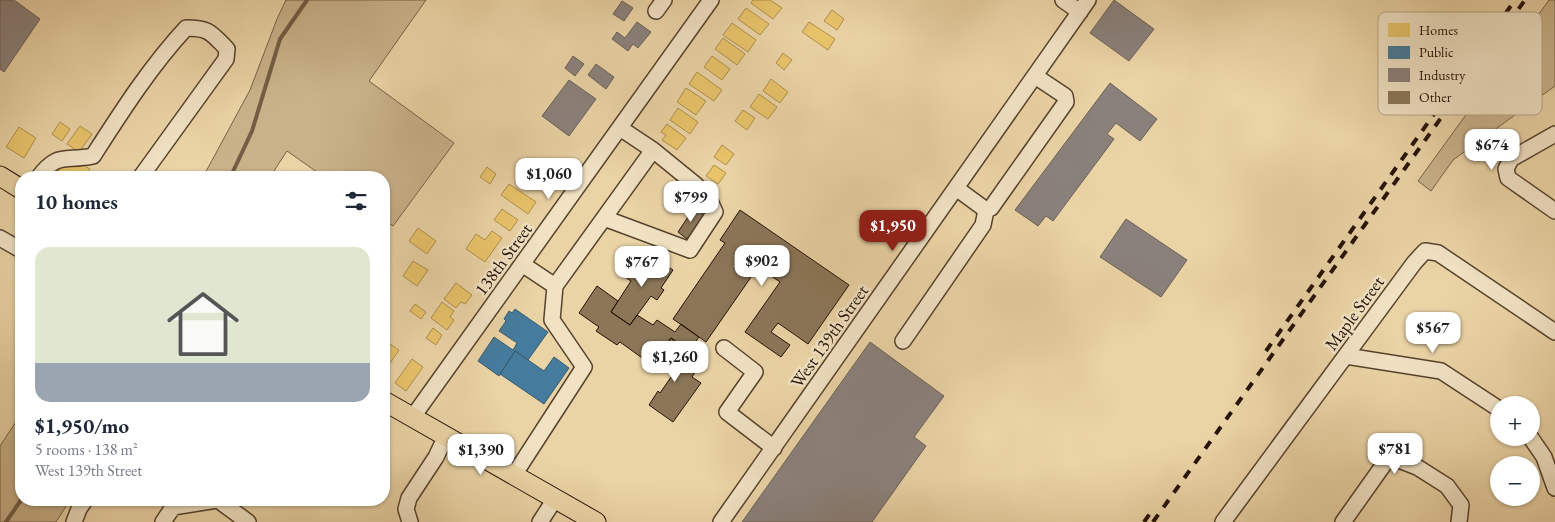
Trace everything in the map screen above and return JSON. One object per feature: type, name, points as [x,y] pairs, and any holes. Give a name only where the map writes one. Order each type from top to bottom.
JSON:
[{"type":"main road","points":[[0,176],[15,185]]},
{"type":"main road","points":[[390,405],[596,522]]},
{"type":"street","name":"138th Street","points":[[412,418],[711,0]]},
{"type":"street","points":[[1063,0],[1084,6]]},
{"type":"street","name":"West 139th Street","points":[[721,522],[1084,6]]},
{"type":"street","points":[[43,171],[56,160],[66,157],[80,158],[93,156],[144,78],[186,28],[199,28],[210,31],[227,49],[226,59],[145,171]]},
{"type":"street","points":[[986,210],[991,208],[1066,102],[1064,96],[1035,76]]},
{"type":"street","points":[[604,218],[690,250],[715,212],[709,199],[696,185],[653,150],[620,128]]},
{"type":"street","points":[[1555,134],[1511,159],[1506,168],[1508,178],[1555,212]]},
{"type":"street","points":[[514,475],[584,367],[552,320],[555,286],[653,150]]},
{"type":"street","points":[[956,188],[986,210]]},
{"type":"street","points":[[903,342],[983,225],[986,210]]},
{"type":"street","points":[[0,238],[15,247]]},
{"type":"street","name":"Maple Street","points":[[1223,522],[1414,263],[1425,251],[1438,253],[1555,332]]},
{"type":"street","points":[[522,264],[555,286]]},
{"type":"street","points":[[724,348],[755,372],[727,412],[774,448]]},
{"type":"street","points":[[1346,356],[1441,371],[1490,403]]},
{"type":"street","points":[[406,519],[406,508],[409,498],[436,457],[446,436]]},
{"type":"street","points":[[1536,446],[1544,457],[1555,488]]},
{"type":"street","points":[[1343,522],[1387,460],[1399,460],[1417,468],[1446,486],[1461,505],[1459,522]]},
{"type":"street","points":[[540,522],[555,499]]},
{"type":"street","points":[[74,522],[81,506]]},
{"type":"street","points":[[163,522],[173,507],[179,506]]},
{"type":"street","points":[[226,506],[248,522]]},
{"type":"shaded area","points":[[286,0],[426,0],[369,81],[454,143],[393,226],[390,224],[390,171],[315,171],[287,151],[274,171],[206,171],[250,90]]},
{"type":"shaded area","points":[[1549,0],[1555,0],[1555,86],[1542,95],[1542,12],[1540,12]]},
{"type":"shaded area","points":[[1466,115],[1515,115],[1453,160],[1431,191],[1418,181]]},
{"type":"shaded area","points":[[15,423],[15,506],[66,506],[56,522],[0,522],[0,446]]},
{"type":"building: Homes","points":[[753,0],[770,0],[782,8],[773,19],[751,3]]},
{"type":"building: Homes","points":[[746,8],[769,24],[760,35],[738,19]]},
{"type":"building: Homes","points":[[832,10],[844,19],[837,30],[824,21]]},
{"type":"building: Homes","points":[[809,22],[835,39],[828,50],[802,32]]},
{"type":"building: Homes","points":[[732,23],[756,40],[748,52],[723,35]]},
{"type":"building: Homes","points":[[723,38],[745,54],[737,65],[715,49]]},
{"type":"building: Homes","points":[[783,53],[792,60],[784,70],[776,63]]},
{"type":"building: Homes","points":[[712,56],[730,69],[722,80],[704,67]]},
{"type":"building: Homes","points":[[697,72],[722,90],[714,101],[689,84]]},
{"type":"building: Homes","points":[[771,79],[788,92],[780,103],[763,91]]},
{"type":"building: Homes","points":[[686,88],[706,101],[696,115],[677,102]]},
{"type":"building: Homes","points":[[759,94],[777,107],[768,119],[750,107]]},
{"type":"building: Homes","points":[[678,108],[698,122],[690,134],[670,120]]},
{"type":"building: Homes","points":[[743,110],[755,118],[747,130],[735,121]]},
{"type":"building: Homes","points":[[60,122],[70,129],[62,141],[52,134]]},
{"type":"building: Homes","points":[[667,124],[686,138],[677,150],[662,140],[666,135],[661,132]]},
{"type":"building: Homes","points":[[80,126],[92,134],[79,152],[67,144]]},
{"type":"building: Homes","points":[[19,127],[36,138],[24,158],[6,147]]},
{"type":"building: Homes","points":[[722,145],[734,154],[726,165],[714,157]]},
{"type":"building: Homes","points":[[76,161],[90,169],[89,171],[58,171],[62,164],[67,162],[73,166]]},
{"type":"building: Homes","points":[[714,165],[726,173],[718,184],[706,176]]},
{"type":"building: Homes","points":[[487,167],[496,174],[490,184],[480,177]]},
{"type":"building: Homes","points":[[509,184],[536,202],[528,214],[501,195]]},
{"type":"building: Homes","points":[[502,209],[518,220],[510,231],[494,220]]},
{"type":"building: Homes","points":[[418,228],[436,241],[427,254],[409,241]]},
{"type":"building: Homes","points":[[492,231],[502,238],[485,262],[466,249],[476,234],[485,240]]},
{"type":"building: Homes","points":[[413,261],[428,270],[417,286],[403,276]]},
{"type":"building: Homes","points":[[456,283],[472,295],[465,304],[461,302],[456,308],[444,299]]},
{"type":"building: Homes","points":[[442,302],[454,311],[450,317],[454,320],[447,330],[431,318]]},
{"type":"building: Homes","points":[[415,304],[426,312],[421,319],[410,311]]},
{"type":"building: Homes","points":[[433,328],[442,335],[436,345],[426,338]]},
{"type":"building: Homes","points":[[390,344],[399,350],[390,363]]},
{"type":"building: Homes","points":[[412,359],[423,367],[406,391],[395,383]]},
{"type":"building: Public","points":[[515,309],[548,332],[528,360],[515,351],[499,376],[478,361],[494,337],[513,350],[517,343],[499,331],[506,321],[504,319],[509,311],[512,313]]},
{"type":"building: Public","points":[[515,351],[544,371],[554,357],[569,368],[544,404],[500,374]]},
{"type":"building: Industry","points":[[0,0],[14,0],[40,19],[4,72],[0,69]]},
{"type":"building: Industry","points":[[1114,0],[1154,29],[1129,61],[1090,33]]},
{"type":"building: Industry","points":[[622,1],[633,8],[624,21],[613,14]]},
{"type":"building: Industry","points":[[637,22],[651,32],[638,48],[633,44],[628,51],[612,39],[617,32],[625,38]]},
{"type":"building: Industry","points":[[573,56],[584,64],[575,76],[565,68]]},
{"type":"building: Industry","points":[[596,64],[614,77],[606,89],[588,75]]},
{"type":"building: Industry","points":[[569,80],[596,99],[569,136],[542,116]]},
{"type":"building: Industry","points":[[1110,83],[1157,119],[1140,141],[1116,123],[1107,134],[1114,139],[1053,221],[1046,216],[1038,226],[1015,210]]},
{"type":"building: Industry","points":[[1126,219],[1187,260],[1161,297],[1100,257]]},
{"type":"building: Industry","points":[[870,342],[944,396],[914,437],[926,446],[872,522],[742,522]]},
{"type":"building: Other","points":[[694,208],[704,215],[687,239],[678,232]]},
{"type":"building: Other","points":[[740,210],[849,285],[808,344],[778,323],[771,332],[790,345],[781,357],[745,332],[780,282],[758,267],[706,342],[673,319],[725,243],[720,240]]},
{"type":"building: Other","points":[[648,253],[673,270],[661,288],[664,290],[657,300],[651,296],[630,325],[611,312],[631,281],[625,277],[631,268],[635,271]]},
{"type":"building: Other","points":[[597,286],[618,301],[611,312],[630,325],[637,315],[653,325],[657,320],[675,332],[681,324],[699,337],[689,351],[671,338],[652,365],[620,342],[617,345],[596,331],[599,327],[579,313]]},
{"type":"building: Other","points":[[671,338],[689,351],[681,362],[695,372],[692,377],[701,383],[673,422],[649,405],[676,370],[658,357]]},
{"type":"waterway","points":[[233,171],[252,131],[280,39],[307,0]]},
{"type":"waterway","points":[[6,522],[17,506]]},
{"type":"railway","points":[[1506,12],[1515,0]]},
{"type":"railway","points":[[1516,12],[1525,0]]},
{"type":"railway","points":[[1266,351],[1433,115]]},
{"type":"railway","points":[[1153,522],[1443,115]]},
{"type":"railway","points":[[1144,522],[1154,508]]}]
